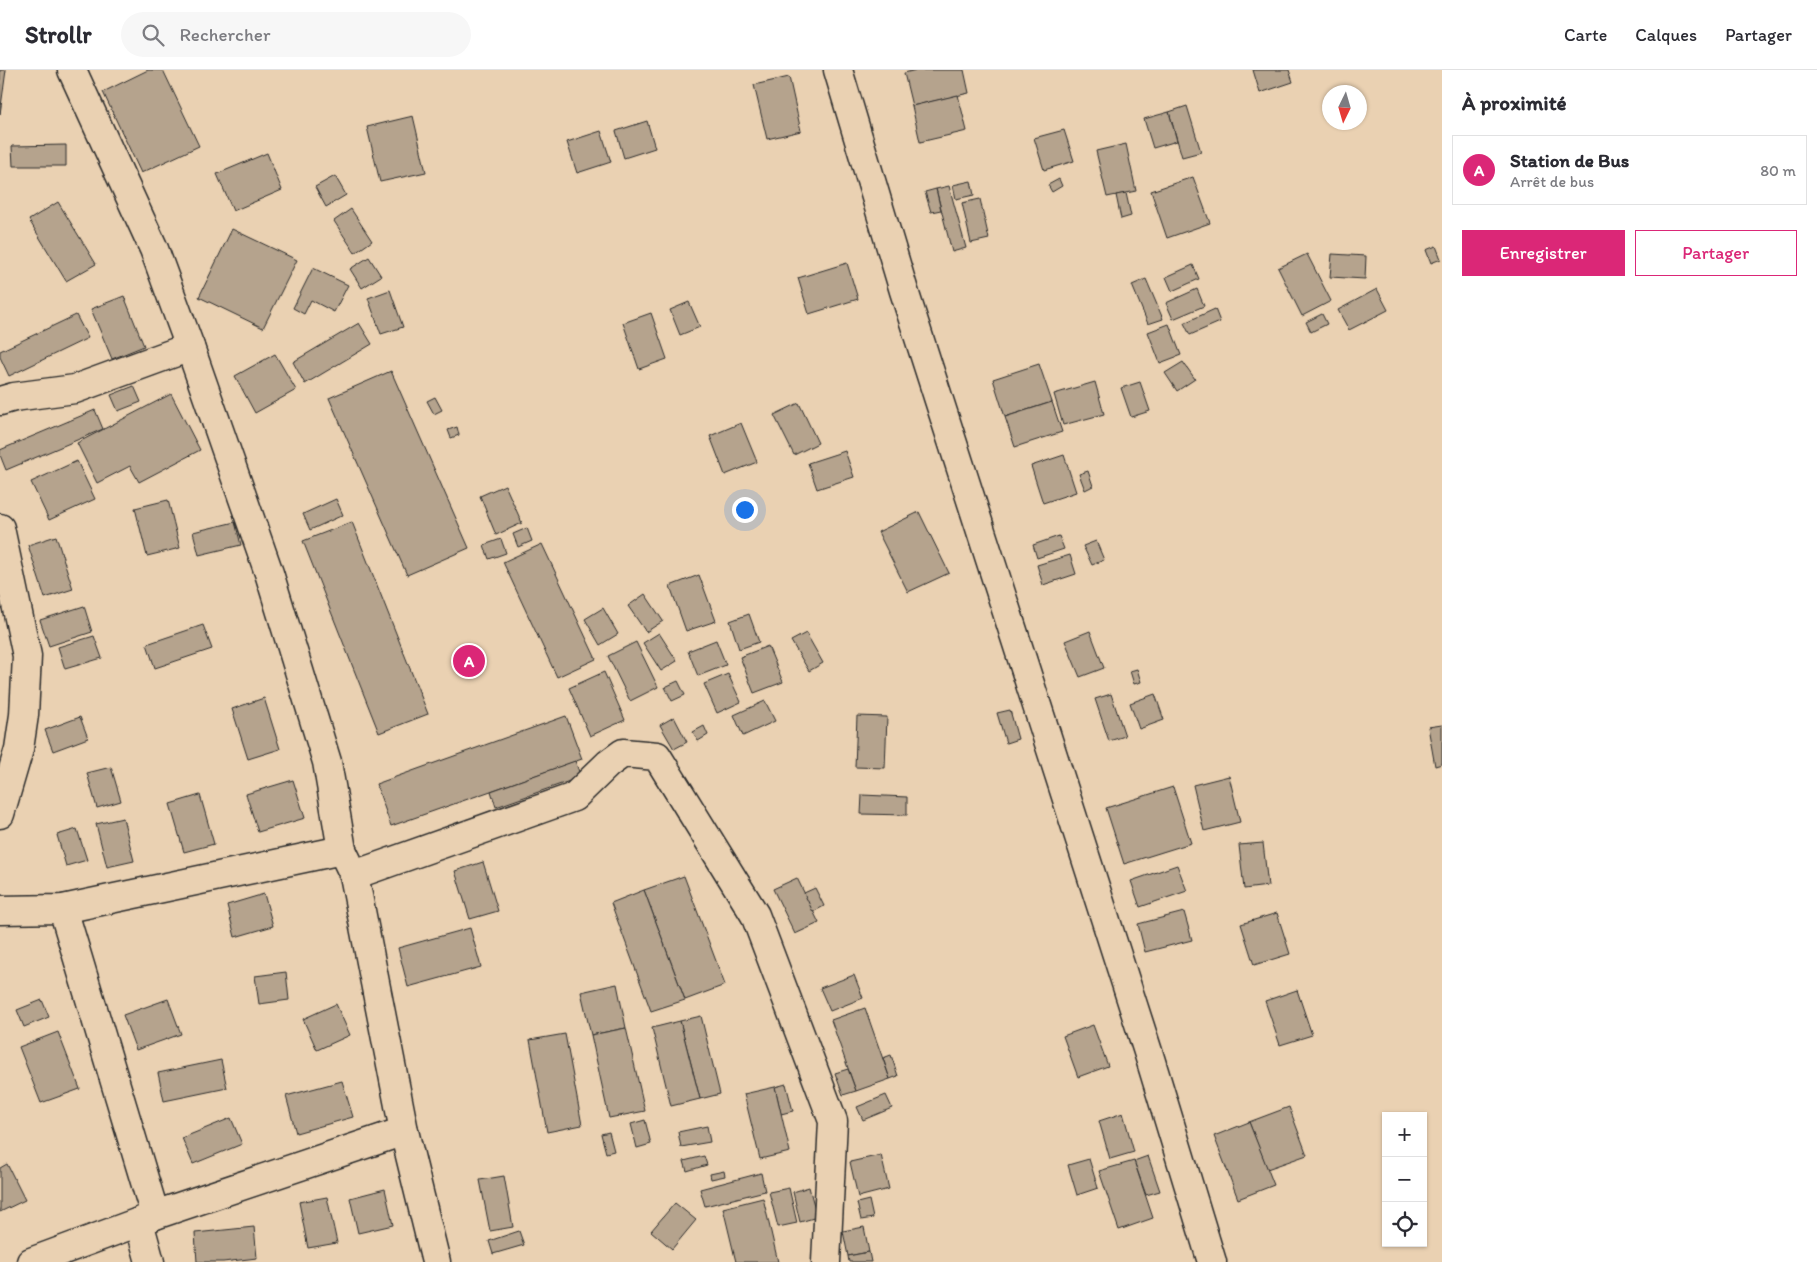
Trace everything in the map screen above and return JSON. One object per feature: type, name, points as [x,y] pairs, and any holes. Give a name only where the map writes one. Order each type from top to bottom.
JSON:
[{"type":"street","points":[[72,70],[154,249],[269,573],[327,762],[342,850],[354,875],[404,1130],[436,1262]]},
{"type":"street","points":[[838,70],[904,292],[1143,1036],[1212,1262]]},
{"type":"street","points":[[0,401],[21,396],[75,389],[190,347]]},
{"type":"street","points":[[0,528],[27,656],[24,716],[19,749],[0,814]]},
{"type":"street","points":[[354,875],[574,797],[608,764],[624,753],[657,756],[755,915],[833,1121],[826,1262]]},
{"type":"street","points":[[0,910],[64,909],[342,850]]},
{"type":"street","points":[[64,909],[147,1218],[150,1262]]},
{"type":"street","points":[[31,1262],[147,1218],[404,1130]]},
{"type":"building","points":[[0,70],[6,70],[0,114]]},
{"type":"building","points":[[148,70],[163,70],[199,146],[141,173],[103,92]]},
{"type":"building","points":[[916,70],[964,70],[969,93],[912,106],[904,73]]},
{"type":"building","points":[[1253,70],[1289,70],[1293,82],[1260,93]]},
{"type":"building","points":[[789,77],[801,131],[767,139],[754,85]]},
{"type":"building","points":[[958,95],[967,131],[920,142],[912,106]]},
{"type":"building","points":[[1187,106],[1201,152],[1182,157],[1169,112]]},
{"type":"building","points":[[1169,112],[1177,141],[1153,148],[1144,119]]},
{"type":"building","points":[[413,116],[426,172],[380,182],[367,127]]},
{"type":"building","points":[[647,121],[655,148],[624,158],[616,131]]},
{"type":"building","points":[[1064,130],[1074,161],[1044,170],[1034,138]]},
{"type":"building","points":[[601,131],[611,162],[577,173],[567,142]]},
{"type":"building","points":[[1126,144],[1136,191],[1107,197],[1096,151]]},
{"type":"building","points":[[66,145],[66,166],[13,166],[12,146]]},
{"type":"building","points":[[267,153],[282,190],[233,211],[217,174]]},
{"type":"building","points":[[335,176],[346,195],[326,207],[315,187]]},
{"type":"building","points":[[1193,177],[1210,223],[1167,238],[1151,191]]},
{"type":"building","points":[[1059,179],[1062,186],[1052,192],[1048,185]]},
{"type":"building","points":[[971,181],[974,195],[956,199],[953,185]]},
{"type":"building","points":[[949,186],[966,248],[952,252],[936,189]]},
{"type":"building","points":[[936,189],[941,210],[931,212],[925,192]]},
{"type":"building","points":[[1126,193],[1131,216],[1121,219],[1116,195]]},
{"type":"building","points":[[980,199],[989,239],[971,243],[962,203]]},
{"type":"building","points":[[58,202],[96,264],[66,281],[29,220]]},
{"type":"building","points":[[351,209],[372,241],[355,253],[334,221]]},
{"type":"building","points":[[232,229],[297,260],[263,328],[199,297]]},
{"type":"building","points":[[1436,246],[1441,259],[1431,263],[1426,250]]},
{"type":"building","points":[[1307,254],[1331,301],[1302,316],[1278,268]]},
{"type":"building","points":[[1332,254],[1366,256],[1365,279],[1330,277]]},
{"type":"building","points":[[369,257],[381,276],[362,288],[350,269]]},
{"type":"building","points":[[847,263],[858,299],[809,314],[798,278]]},
{"type":"building","points":[[1193,265],[1199,279],[1172,291],[1166,277]]},
{"type":"building","points":[[313,268],[348,285],[334,312],[311,300],[304,314],[293,308]]},
{"type":"building","points":[[1146,279],[1163,319],[1148,324],[1132,285]]},
{"type":"building","points":[[1197,289],[1204,306],[1173,319],[1166,303]]},
{"type":"building","points":[[1377,289],[1388,310],[1349,330],[1338,310]]},
{"type":"building","points":[[390,290],[403,327],[381,334],[368,298]]},
{"type":"building","points":[[124,296],[144,346],[112,359],[91,309]]},
{"type":"building","points":[[689,302],[700,327],[680,335],[670,310]]},
{"type":"building","points":[[1215,309],[1220,322],[1190,335],[1184,323]]},
{"type":"building","points":[[651,313],[667,359],[639,369],[623,323]]},
{"type":"building","points":[[1322,314],[1327,324],[1311,332],[1306,322]]},
{"type":"building","points":[[76,315],[88,338],[9,376],[0,357],[0,351]]},
{"type":"building","points":[[359,323],[372,344],[305,384],[293,362]]},
{"type":"building","points":[[1169,324],[1181,355],[1160,363],[1148,332]]},
{"type":"building","points":[[275,354],[296,390],[255,413],[235,376]]},
{"type":"building","points":[[1183,362],[1195,379],[1177,391],[1165,373]]},
{"type":"building","points":[[1039,364],[1052,402],[1005,417],[993,379]]},
{"type":"building","points":[[391,371],[469,548],[407,575],[329,398]]},
{"type":"building","points":[[1095,382],[1104,414],[1063,425],[1054,394]]},
{"type":"building","points":[[1140,382],[1150,411],[1131,417],[1121,388]]},
{"type":"building","points":[[134,386],[141,402],[118,411],[111,395]]},
{"type":"building","points":[[171,394],[200,450],[139,482],[130,466],[97,483],[77,443]]},
{"type":"building","points":[[435,397],[442,410],[434,414],[427,401]]},
{"type":"building","points":[[1052,402],[1062,432],[1015,447],[1005,417]]},
{"type":"building","points":[[799,403],[818,443],[794,455],[774,415]]},
{"type":"building","points":[[95,410],[103,429],[6,470],[0,450]]},
{"type":"building","points":[[741,423],[757,462],[725,475],[710,436]]},
{"type":"building","points":[[457,427],[459,435],[451,438],[448,430]]},
{"type":"building","points":[[845,451],[854,477],[817,489],[808,463]]},
{"type":"building","points":[[1064,455],[1076,492],[1043,503],[1031,466]]},
{"type":"building","points":[[77,461],[95,499],[49,520],[31,482]]},
{"type":"building","points":[[1088,471],[1093,486],[1085,490],[1079,474]]},
{"type":"building","points":[[505,485],[522,523],[496,535],[480,496]]},
{"type":"building","points":[[336,499],[343,515],[310,530],[303,514]]},
{"type":"building","points":[[168,500],[180,548],[147,556],[135,508]]},
{"type":"building","points":[[919,512],[949,573],[908,592],[878,532]]},
{"type":"building","points":[[235,522],[241,545],[199,555],[193,532]]},
{"type":"building","points":[[352,522],[428,714],[379,733],[303,541]]},
{"type":"building","points":[[527,528],[532,541],[518,547],[513,534]]},
{"type":"building","points":[[56,536],[73,589],[45,598],[28,545]]},
{"type":"building","points":[[1059,536],[1064,549],[1037,558],[1033,545]]},
{"type":"building","points":[[501,539],[506,553],[489,559],[484,545]]},
{"type":"building","points":[[1096,541],[1104,560],[1092,565],[1083,546]]},
{"type":"building","points":[[542,544],[596,659],[557,677],[503,562]]},
{"type":"building","points":[[1070,555],[1076,574],[1043,585],[1037,565]]},
{"type":"building","points":[[699,575],[716,621],[686,631],[670,586]]},
{"type":"building","points":[[645,594],[663,621],[646,632],[628,606]]},
{"type":"building","points":[[84,606],[92,632],[49,646],[40,620]]},
{"type":"building","points":[[603,608],[618,634],[600,645],[585,619]]},
{"type":"building","points":[[749,614],[759,642],[739,649],[730,621]]},
{"type":"building","points":[[203,625],[212,649],[155,668],[147,644]]},
{"type":"building","points":[[1090,631],[1104,668],[1080,677],[1065,641]]},
{"type":"building","points":[[659,633],[677,661],[661,671],[643,643]]},
{"type":"building","points":[[806,633],[823,663],[809,671],[791,641]]},
{"type":"building","points":[[94,636],[102,658],[65,669],[58,647]]},
{"type":"building","points":[[716,640],[726,665],[698,676],[688,651]]},
{"type":"building","points":[[636,642],[658,687],[630,701],[608,656]]},
{"type":"building","points":[[768,646],[783,682],[754,693],[740,657]]},
{"type":"building","points":[[1137,669],[1141,682],[1134,684],[1130,671]]},
{"type":"building","points":[[604,672],[625,720],[590,736],[569,688]]},
{"type":"building","points":[[728,674],[741,702],[717,713],[704,684]]},
{"type":"building","points":[[678,681],[685,695],[672,701],[665,687]]},
{"type":"building","points":[[1111,694],[1125,736],[1109,741],[1095,699]]},
{"type":"building","points":[[1155,694],[1164,720],[1139,729],[1130,703]]},
{"type":"building","points":[[264,698],[280,749],[248,759],[232,709]]},
{"type":"building","points":[[765,701],[775,721],[743,736],[734,715]]},
{"type":"building","points":[[1010,710],[1018,739],[1006,743],[997,713]]},
{"type":"building","points":[[566,716],[582,759],[391,826],[376,784]]},
{"type":"building","points":[[857,716],[887,717],[885,768],[855,767]]},
{"type":"building","points":[[80,717],[88,738],[53,751],[45,730]]},
{"type":"building","points":[[674,717],[687,742],[674,749],[660,725]]},
{"type":"building","points":[[1442,725],[1442,764],[1435,766],[1428,727]]},
{"type":"building","points":[[704,726],[708,735],[698,741],[693,732]]},
{"type":"building","points":[[575,761],[581,777],[496,807],[491,791]]},
{"type":"building","points":[[111,767],[121,801],[97,808],[87,773]]},
{"type":"building","points":[[1229,776],[1240,822],[1204,831],[1193,785]]},
{"type":"building","points":[[293,780],[305,818],[258,832],[246,794]]},
{"type":"building","points":[[1173,787],[1191,843],[1124,864],[1106,808]]},
{"type":"building","points":[[200,795],[214,844],[184,852],[170,804]]},
{"type":"building","points":[[862,795],[907,797],[907,815],[861,814]]},
{"type":"building","points":[[123,818],[134,861],[107,867],[96,824]]},
{"type":"building","points":[[77,829],[87,860],[66,866],[57,835]]},
{"type":"building","points":[[1263,843],[1268,886],[1244,889],[1239,845]]},
{"type":"building","points":[[483,862],[498,911],[470,919],[455,871]]},
{"type":"building","points":[[1177,865],[1187,891],[1140,907],[1131,881]]},
{"type":"building","points":[[684,876],[725,985],[685,1000],[644,890]]},
{"type":"building","points":[[797,878],[819,923],[795,934],[773,889]]},
{"type":"building","points":[[815,888],[824,906],[813,912],[804,893]]},
{"type":"building","points":[[644,890],[685,1000],[651,1011],[611,903]]},
{"type":"building","points":[[264,894],[273,926],[235,937],[227,905]]},
{"type":"building","points":[[1184,912],[1192,940],[1145,952],[1138,924]]},
{"type":"building","points":[[1277,913],[1290,954],[1254,965],[1241,924]]},
{"type":"building","points":[[470,928],[481,967],[408,987],[398,948]]},
{"type":"building","points":[[286,972],[289,1000],[259,1004],[255,976]]},
{"type":"building","points":[[854,975],[863,998],[830,1011],[820,988]]},
{"type":"building","points":[[617,984],[626,1028],[591,1035],[581,992]]},
{"type":"building","points":[[1297,990],[1312,1035],[1280,1045],[1265,1001]]},
{"type":"building","points":[[168,999],[181,1034],[136,1050],[123,1015]]},
{"type":"building","points":[[42,1000],[49,1017],[24,1027],[17,1010]]},
{"type":"building","points":[[336,1004],[350,1035],[317,1050],[303,1019]]},
{"type":"building","points":[[865,1008],[890,1079],[856,1091],[831,1020]]},
{"type":"building","points":[[701,1016],[720,1094],[700,1099],[680,1021]]},
{"type":"building","points":[[680,1021],[700,1099],[671,1106],[652,1028]]},
{"type":"building","points":[[1093,1025],[1108,1066],[1078,1077],[1063,1036]]},
{"type":"building","points":[[626,1028],[645,1111],[609,1118],[591,1035]]},
{"type":"building","points":[[58,1032],[80,1089],[41,1103],[19,1047]]},
{"type":"building","points":[[565,1034],[582,1125],[547,1132],[530,1040]]},
{"type":"building","points":[[891,1055],[898,1076],[890,1079],[883,1058]]},
{"type":"building","points":[[221,1060],[227,1088],[164,1101],[158,1073]]},
{"type":"building","points":[[848,1069],[856,1091],[843,1095],[835,1073]]},
{"type":"building","points":[[342,1081],[353,1117],[296,1133],[286,1096]]},
{"type":"building","points":[[786,1084],[793,1111],[781,1114],[775,1087]]},
{"type":"building","points":[[775,1087],[790,1152],[760,1159],[744,1094]]},
{"type":"building","points":[[886,1095],[892,1108],[863,1120],[857,1107]]},
{"type":"building","points":[[1289,1107],[1307,1155],[1267,1169],[1249,1122]]},
{"type":"building","points":[[1123,1113],[1134,1152],[1110,1159],[1099,1121]]},
{"type":"building","points":[[231,1118],[242,1144],[193,1164],[182,1138]]},
{"type":"building","points":[[645,1120],[651,1144],[637,1148],[631,1124]]},
{"type":"building","points":[[1249,1122],[1274,1185],[1238,1199],[1214,1136]]},
{"type":"building","points":[[707,1126],[710,1142],[681,1147],[678,1132]]},
{"type":"building","points":[[609,1132],[614,1151],[606,1153],[601,1134]]},
{"type":"building","points":[[881,1155],[889,1189],[858,1197],[850,1162]]},
{"type":"building","points":[[704,1156],[707,1165],[687,1171],[684,1161]]},
{"type":"building","points":[[1148,1156],[1160,1191],[1146,1195],[1134,1161]]},
{"type":"building","points":[[1089,1159],[1098,1188],[1077,1195],[1068,1165]]},
{"type":"building","points":[[1134,1161],[1153,1218],[1119,1230],[1099,1171]]},
{"type":"building","points":[[7,1164],[25,1200],[0,1212],[0,1168]]},
{"type":"building","points":[[724,1171],[725,1176],[711,1179],[710,1174]]},
{"type":"building","points":[[761,1173],[765,1191],[705,1206],[700,1189]]},
{"type":"building","points":[[504,1176],[513,1227],[490,1231],[480,1180]]},
{"type":"building","points":[[809,1187],[817,1217],[800,1222],[793,1192]]},
{"type":"building","points":[[789,1188],[797,1223],[778,1227],[769,1192]]},
{"type":"building","points":[[385,1189],[393,1225],[358,1233],[350,1198]]},
{"type":"building","points":[[327,1197],[337,1243],[308,1248],[299,1202]]},
{"type":"building","points":[[763,1198],[778,1262],[736,1262],[723,1208]]},
{"type":"building","points":[[869,1200],[873,1218],[861,1220],[857,1203]]},
{"type":"building","points":[[675,1203],[696,1220],[672,1249],[651,1231]]},
{"type":"building","points":[[254,1227],[257,1258],[223,1262],[197,1262],[195,1233]]},
{"type":"building","points":[[864,1227],[869,1252],[848,1256],[843,1231]]},
{"type":"building","points":[[519,1231],[524,1245],[493,1254],[489,1241]]},
{"type":"building","points":[[869,1252],[871,1262],[849,1262],[848,1256]]},
{"type":"place","name":"Station de Bus","points":[[469,661]]}]
